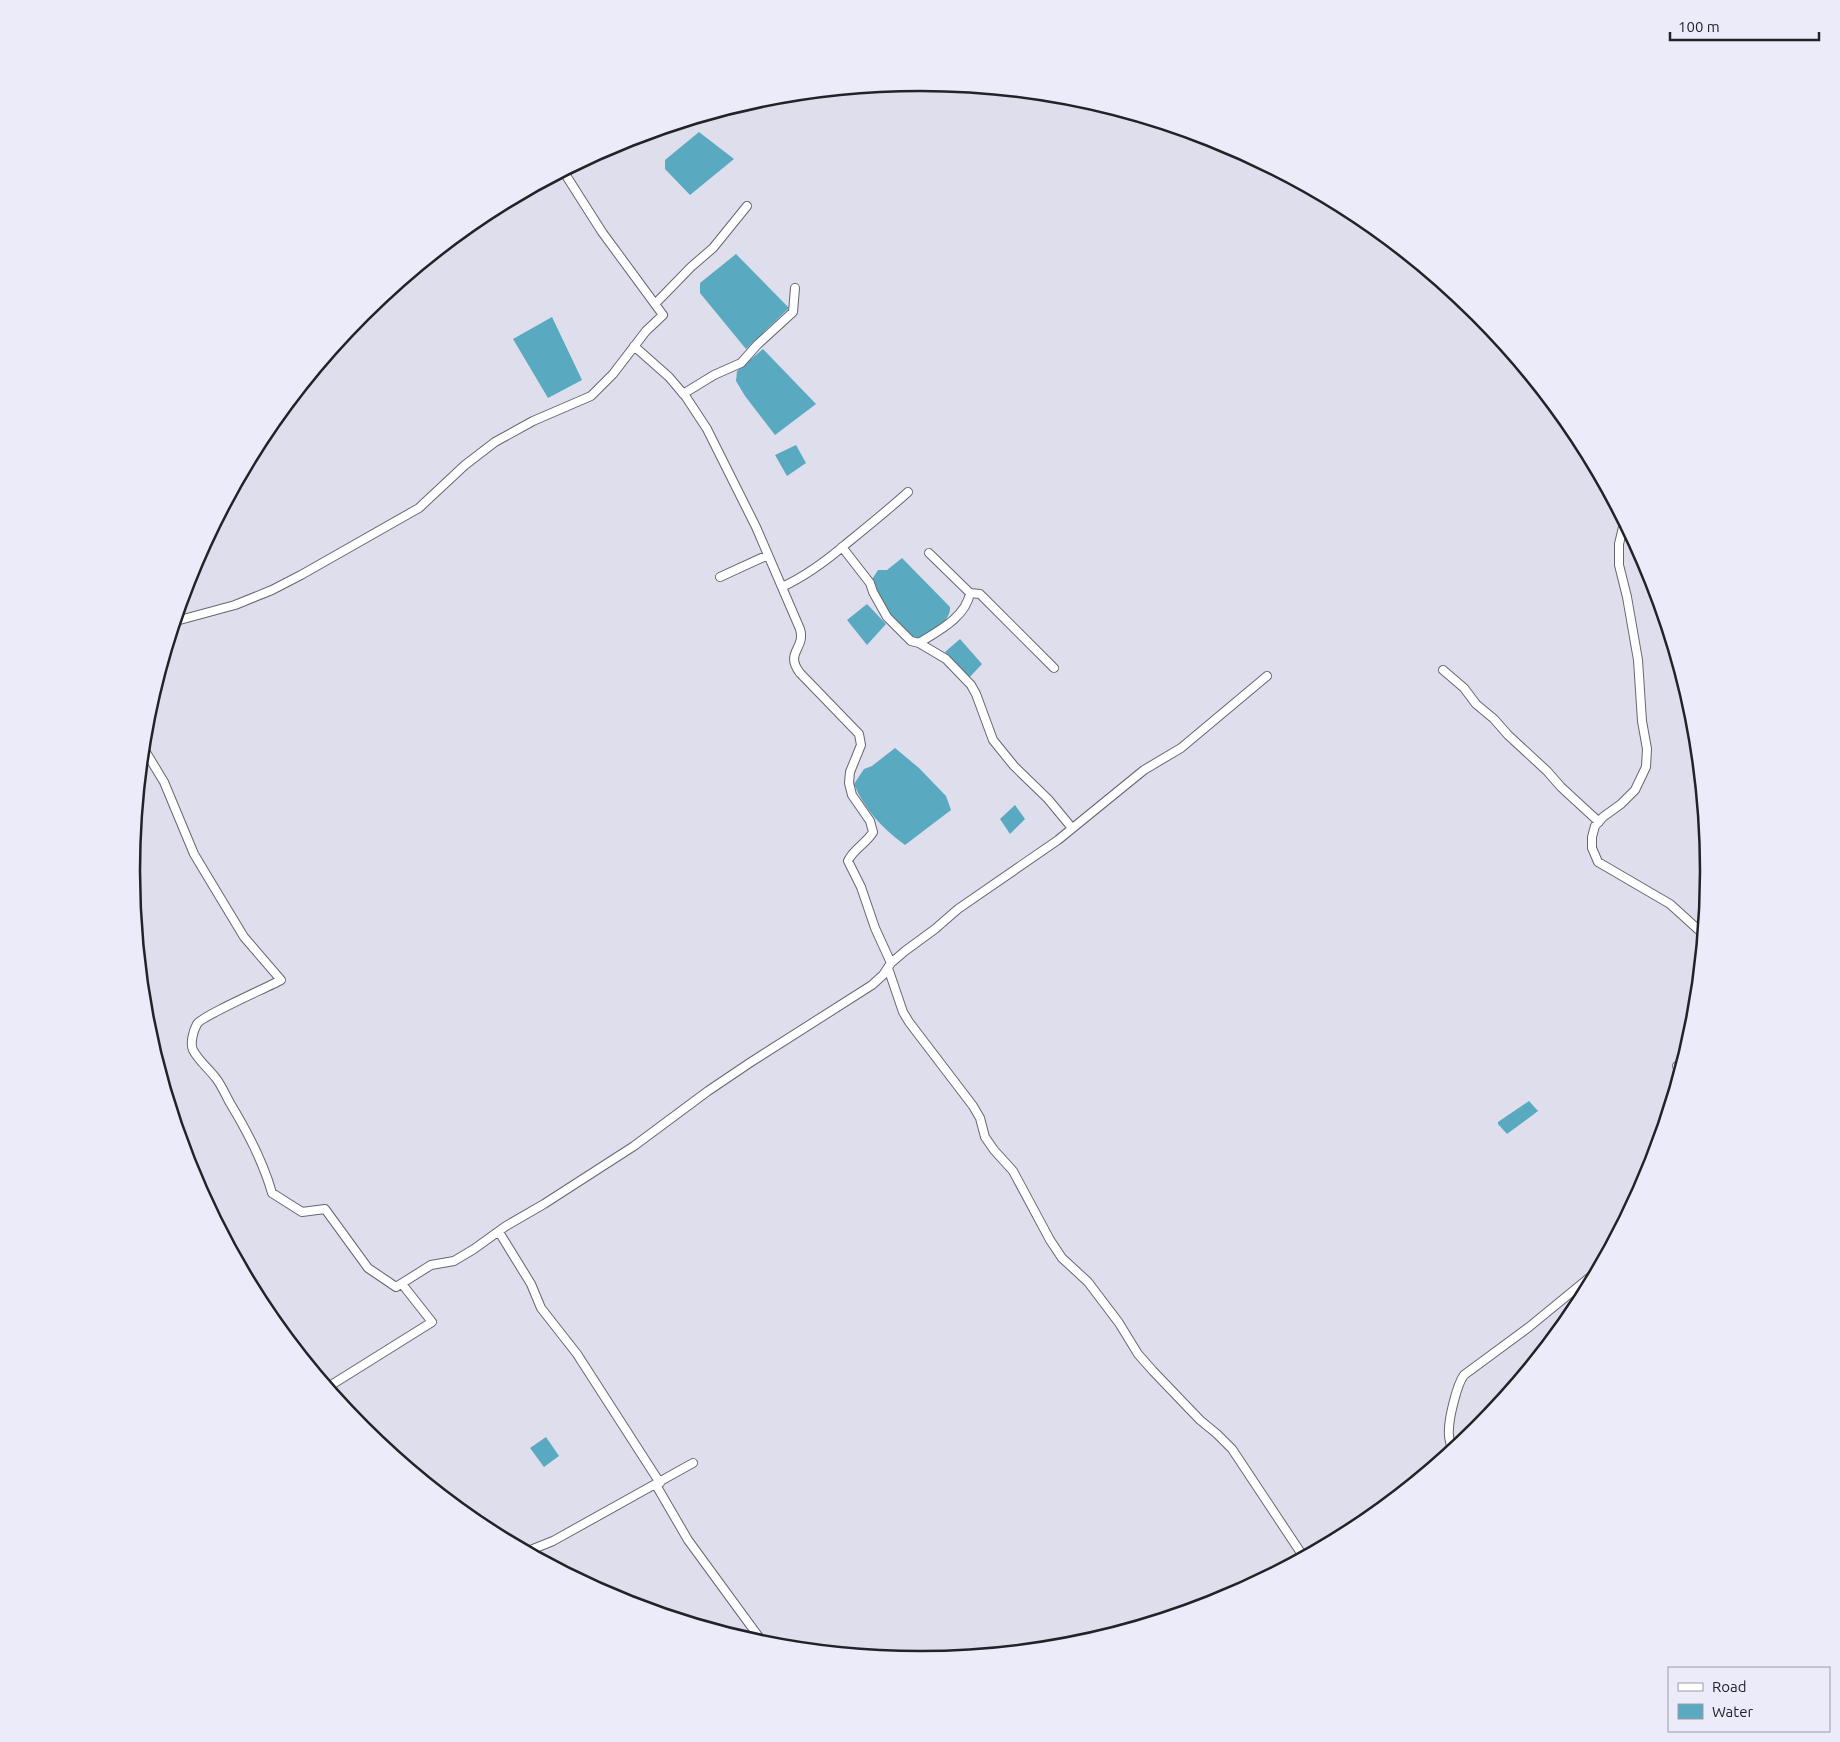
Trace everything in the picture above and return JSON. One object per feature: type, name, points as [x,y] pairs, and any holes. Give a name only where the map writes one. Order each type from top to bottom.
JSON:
[{"type":"street","points":[[182,619],[234,605],[272,590],[399,520],[419,508],[465,464],[495,442],[533,421],[590,396],[613,374],[646,331],[663,315],[602,232],[567,176]]},
{"type":"street","points":[[655,304],[691,267],[713,248],[747,206]]},
{"type":"street","points":[[683,394],[714,375],[741,363],[757,345],[793,312],[794,288]]},
{"type":"street","points":[[634,346],[669,377],[707,428],[768,555],[802,635],[793,657],[794,664],[800,673],[859,734],[861,746],[850,772],[849,783],[852,795],[870,821],[873,832],[848,861],[859,880],[889,965],[903,1012],[973,1106],[980,1118],[985,1137],[1013,1171],[1050,1240],[1062,1258],[1088,1282],[1119,1323],[1138,1354],[1153,1371],[1200,1420],[1232,1449],[1300,1551]]},
{"type":"street","points":[[782,587],[804,576],[876,521],[908,492]]},
{"type":"street","points":[[1622,532],[1619,544],[1619,565],[1627,597],[1638,660],[1642,720],[1647,749],[1646,767],[1635,790],[1595,826],[1592,848],[1598,862],[1656,894],[1697,929]]},
{"type":"street","points":[[842,547],[870,583],[887,617],[911,641],[919,643],[946,659],[971,685],[993,740],[1014,766],[1048,799],[1072,828]]},
{"type":"street","points":[[929,553],[970,593],[980,594],[1054,668]]},
{"type":"street","points":[[720,577],[768,555]]},
{"type":"street","points":[[919,643],[946,626],[968,603],[970,593]]},
{"type":"street","points":[[1443,670],[1464,688],[1476,704],[1494,719],[1561,787],[1599,822]]},
{"type":"street","points":[[149,757],[164,782],[194,854],[244,936],[281,980],[206,1017],[197,1024],[192,1039],[192,1048],[200,1061],[215,1077],[242,1123],[266,1173],[272,1192],[302,1212],[325,1209],[368,1268],[396,1287],[431,1264],[454,1261],[634,1146],[708,1091],[765,1052],[872,985],[889,965],[958,909],[1031,860],[1144,770],[1181,748],[1267,676]]},
{"type":"street","points":[[499,1232],[531,1284],[541,1308],[577,1354],[658,1484],[688,1540],[756,1633]]},
{"type":"street","points":[[333,1384],[432,1322],[402,1284]]},
{"type":"street","points":[[1450,1442],[1448,1430],[1458,1386],[1464,1375],[1529,1327],[1580,1286]]},
{"type":"street","points":[[534,1548],[553,1541],[693,1464]]},
{"type":"water","points":[[699,132],[734,159],[690,195],[665,169],[665,160]]},
{"type":"water","points":[[736,254],[789,308],[746,349],[700,293],[700,283]]},
{"type":"water","points":[[552,317],[582,380],[548,398],[513,339]]},
{"type":"water","points":[[763,349],[816,404],[775,435],[736,381],[737,371]]},
{"type":"water","points":[[796,445],[806,463],[787,476],[775,455]]},
{"type":"water","points":[[902,558],[950,607],[947,618],[943,623],[916,640],[890,617],[871,581],[878,570],[887,570]]},
{"type":"water","points":[[867,604],[886,624],[867,645],[847,620]]},
{"type":"water","points":[[960,639],[982,664],[968,679],[945,652]]},
{"type":"water","points":[[895,748],[919,768],[946,796],[951,810],[905,845],[875,818],[863,802],[854,784],[864,769],[872,766]]},
{"type":"water","points":[[1015,805],[1025,819],[1010,834],[1000,819]]},
{"type":"water","points":[[1529,1101],[1538,1111],[1507,1134],[1498,1122]]},
{"type":"water","points":[[546,1437],[559,1456],[544,1467],[530,1448]]}]
